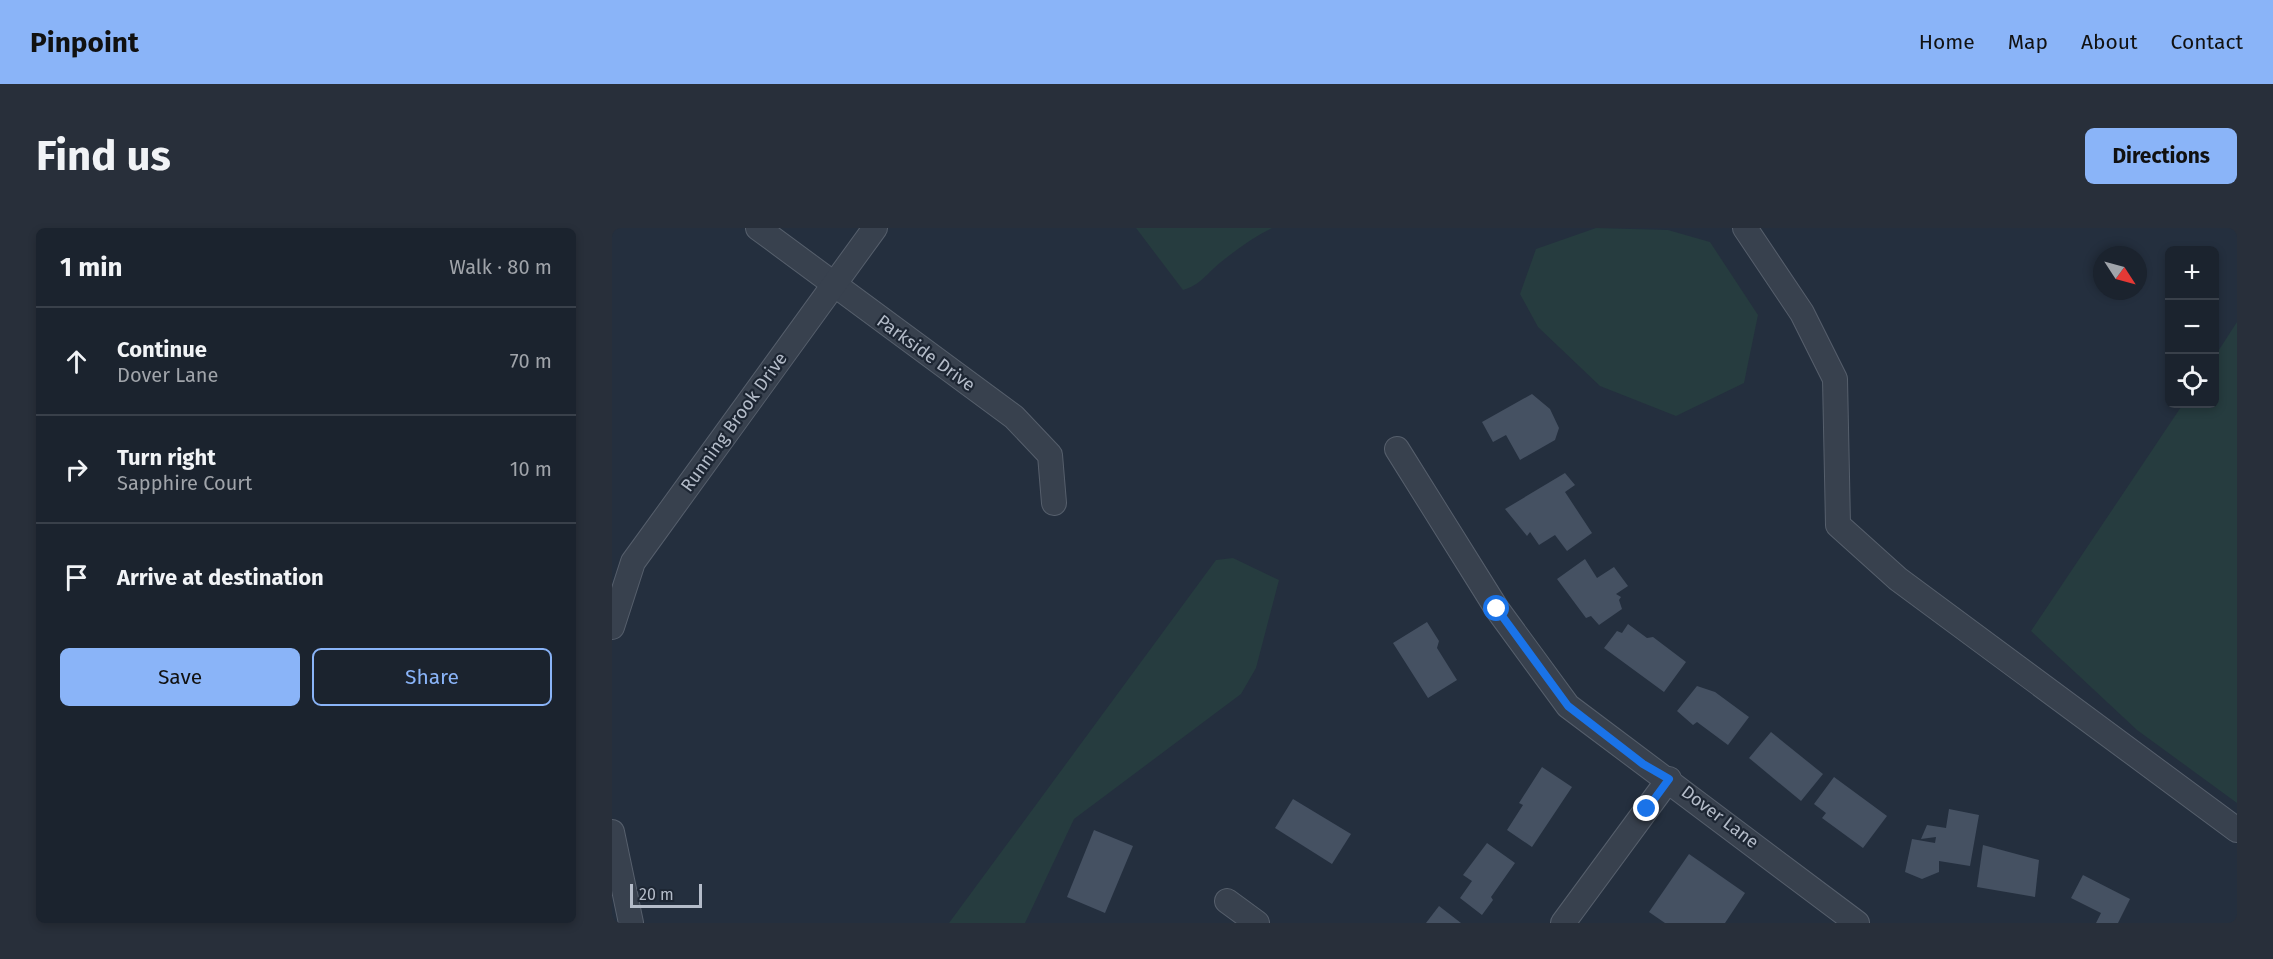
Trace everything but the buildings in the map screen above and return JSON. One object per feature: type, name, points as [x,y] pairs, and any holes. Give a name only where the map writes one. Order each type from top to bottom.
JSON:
[{"type":"street","name":"Parkside Drive","points":[[758,228],[833,286],[1014,417],[1050,454],[1054,503]]},
{"type":"street","name":"Running Brook Drive","points":[[612,627],[633,562],[875,228]]},
{"type":"street","points":[[1745,228],[1802,313],[1834,379],[1838,525],[1898,579],[2237,830]]},
{"type":"street","name":"Dover Lane","points":[[1397,449],[1497,609],[1568,706],[1643,764],[1669,779],[1857,923]]},
{"type":"street","points":[[1563,923],[1669,779]]},
{"type":"street","points":[[612,832],[631,923]]},
{"type":"street","points":[[1227,901],[1257,923]]},
{"type":"green space","points":[[1136,228],[1272,228],[1233,252],[1199,282],[1183,290]]},
{"type":"green space","points":[[1596,228],[1668,230],[1710,242],[1758,315],[1744,383],[1676,416],[1600,386],[1538,327],[1520,294],[1536,249]]},
{"type":"green space","points":[[2237,322],[2237,803],[2137,730],[2031,631],[2180,408],[2219,408],[2219,350]]},
{"type":"green space","points":[[1233,558],[1279,580],[1256,668],[1241,694],[1074,819],[1025,923],[949,923],[1216,560]]},
{"type":"route","points":[[1497,609],[1568,706],[1643,764],[1669,779],[1647,809]]}]
